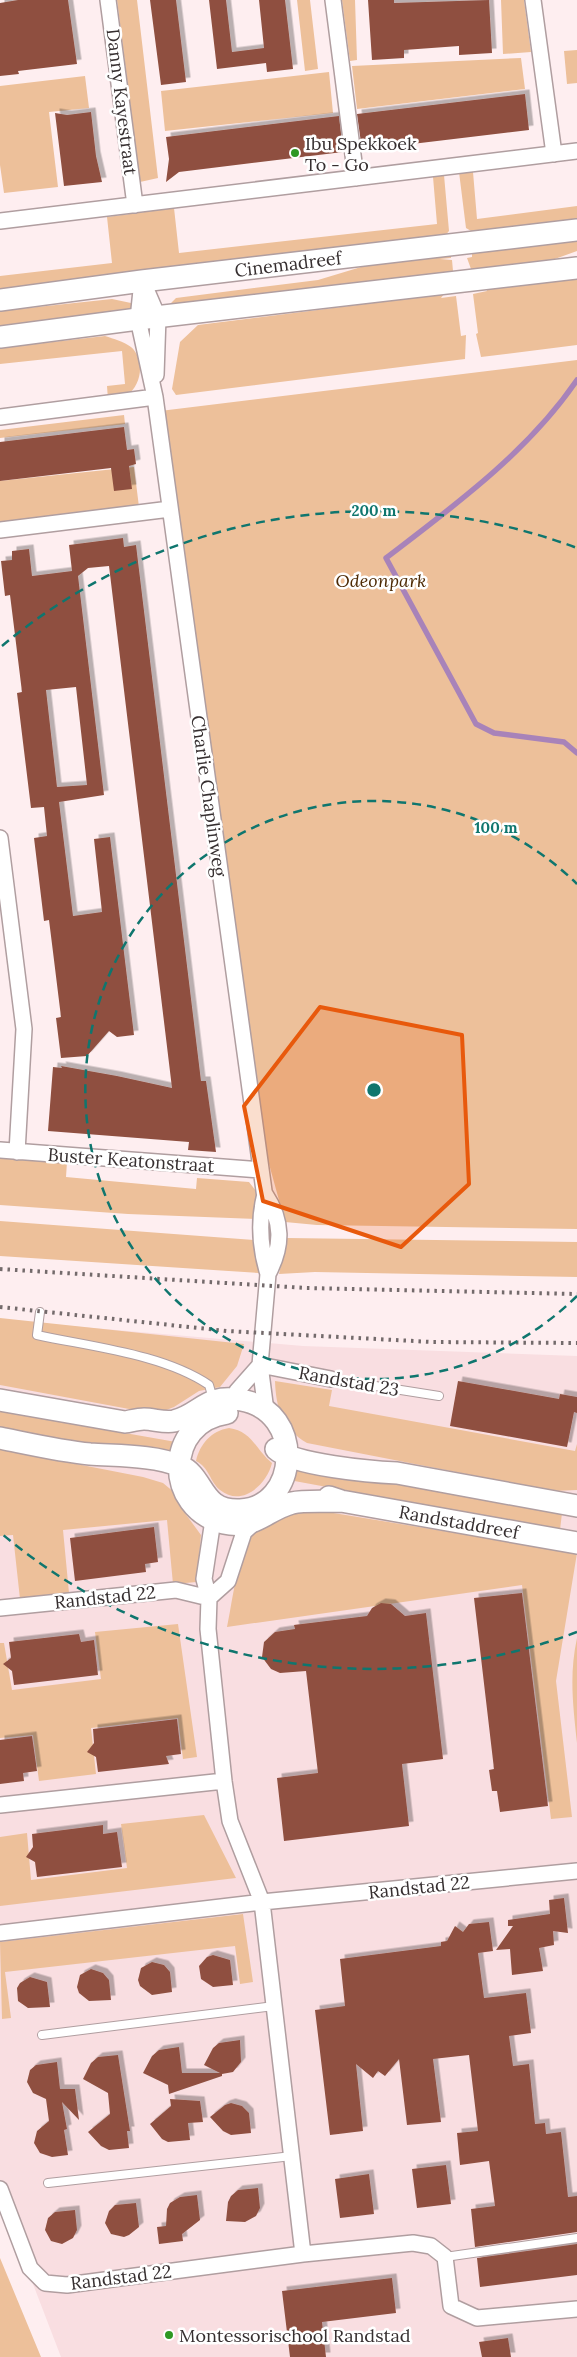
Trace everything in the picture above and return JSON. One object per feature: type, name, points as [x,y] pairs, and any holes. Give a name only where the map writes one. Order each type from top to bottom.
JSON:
[{"type":"main road","name":"Cinemadreef","points":[[0,300],[142,281],[577,230]]},
{"type":"main road","name":"Cinemadreef","points":[[0,338],[148,318],[577,268]]},
{"type":"main road","points":[[0,1400],[125,1422],[145,1419],[192,1422],[224,1404],[250,1403],[266,1411],[279,1425],[287,1449],[285,1473],[273,1502]]},
{"type":"main road","points":[[224,1404],[254,1420],[268,1433],[276,1448],[287,1449]]},
{"type":"main road","points":[[192,1422],[182,1447],[180,1474],[194,1506],[213,1520],[244,1519]]},
{"type":"main road","points":[[0,1438],[89,1454],[122,1455],[180,1474],[192,1474],[206,1497],[213,1503],[231,1510],[244,1519]]},
{"type":"main road","name":"Randstaddreef","points":[[287,1449],[293,1446],[374,1462],[397,1473],[577,1506]]},
{"type":"main road","name":"Randstaddreef","points":[[244,1519],[273,1502],[342,1501],[577,1544]]},
{"type":"street","name":"Danny Kayestraat","points":[[108,0],[135,205]]},
{"type":"street","points":[[333,0],[356,178]]},
{"type":"street","points":[[533,0],[554,154]]},
{"type":"street","points":[[0,221],[577,151]]},
{"type":"street","name":"Charlie Chaplinweg","points":[[142,281],[170,510],[265,1196],[261,1211],[261,1232],[268,1274],[260,1365],[266,1411]]},
{"type":"street","points":[[0,417],[155,397]]},
{"type":"street","points":[[0,530],[170,510]]},
{"type":"street","points":[[0,838],[24,1029],[17,1152]]},
{"type":"street","name":"Buster Keatonstraat","points":[[0,1150],[261,1170]]},
{"type":"street","points":[[224,1404],[260,1365]]},
{"type":"street","name":"Randstad 23","points":[[260,1365],[331,1379]]},
{"type":"street","points":[[210,1598],[220,1580],[244,1519]]},
{"type":"street","points":[[213,1520],[204,1579],[210,1598],[208,1629],[224,1781],[230,1822],[262,1902],[303,2254]]},
{"type":"street","name":"Randstad 22","points":[[0,1608],[176,1590],[210,1598]]},
{"type":"street","points":[[0,1805],[224,1781]]},
{"type":"street","name":"Randstad 22","points":[[0,1933],[262,1902],[577,1871]]},
{"type":"street","name":"Randstad 22","points":[[0,2189],[30,2268],[45,2283],[68,2285],[303,2254],[413,2243],[431,2246],[445,2257]]},
{"type":"street","points":[[445,2257],[451,2306],[478,2318],[577,2309]]},
{"type":"lane","points":[[40,1312],[37,1335],[151,1360],[191,1372],[209,1384],[224,1404]]},
{"type":"lane","name":"Randstad 23","points":[[331,1379],[439,1396]]},
{"type":"lane","points":[[42,2035],[274,2006]]},
{"type":"lane","points":[[48,2183],[292,2156]]},
{"type":"lane","points":[[445,2257],[577,2238]]},
{"type":"highlighted area","points":[[320,1007],[462,1035],[469,1184],[401,1247],[263,1201],[244,1106]]},
{"type":"shaded area","points":[[0,1320],[303,1346],[577,1356],[577,2357],[61,2357],[0,2198]]},
{"type":"green space","points":[[117,0],[137,0],[158,178],[140,182]]},
{"type":"green space","points":[[297,0],[310,0],[318,69],[305,71]]},
{"type":"green space","points":[[342,0],[355,0],[357,60],[350,61]]},
{"type":"green space","points":[[501,0],[524,0],[531,52],[503,54]]},
{"type":"green space","points":[[577,50],[577,83],[567,84],[564,51]]},
{"type":"green space","points":[[521,58],[525,89],[357,109],[352,66]]},
{"type":"green space","points":[[329,72],[333,113],[165,131],[161,91]]},
{"type":"green space","points":[[85,76],[89,108],[49,112],[58,187],[4,193],[0,165],[0,86]]},
{"type":"green space","points":[[459,172],[473,172],[477,219],[577,206],[577,222],[476,234],[466,228]]},
{"type":"green space","points":[[444,175],[449,231],[443,238],[0,291],[0,276],[112,263],[107,217],[174,208],[179,253],[437,224],[433,177]]},
{"type":"green space","points":[[577,240],[577,251],[541,264],[471,269],[467,258],[472,257],[472,252]]},
{"type":"green space","points":[[451,255],[451,258],[440,259],[452,260],[453,271],[445,273],[167,307],[176,298],[318,280],[371,264]]},
{"type":"green space","points":[[577,277],[577,345],[481,357],[476,334],[478,333],[473,294],[487,291],[486,288]]},
{"type":"green space","points":[[444,294],[441,298],[456,296],[461,336],[466,335],[465,359],[176,395],[172,389],[180,342],[198,325]]},
{"type":"green space","points":[[112,299],[131,303],[133,308],[128,313],[0,328],[0,311]]},
{"type":"green space","points":[[105,336],[131,347],[140,365],[139,379],[136,385],[132,391],[121,398],[108,400],[107,386],[125,384],[122,351],[0,364],[0,348]]},
{"type":"green space","name":"Odeonpark","points":[[577,360],[577,1229],[317,1225],[285,1222],[266,1153],[160,411]]},
{"type":"green space","points":[[124,415],[125,424],[0,438],[0,430]]},
{"type":"green space","points":[[134,467],[139,507],[0,524],[0,481]]},
{"type":"green space","points":[[0,1156],[67,1162],[66,1177],[196,1189],[197,1178],[249,1182],[256,1191],[256,1219],[128,1214],[0,1205]]},
{"type":"green space","points":[[0,1221],[254,1240],[259,1273],[0,1256]]},
{"type":"green space","points":[[287,1238],[577,1242],[577,1277],[315,1272],[279,1274]]},
{"type":"green space","points":[[0,1318],[244,1344],[237,1366],[220,1387],[199,1391],[174,1407],[156,1414],[0,1385]]},
{"type":"green space","points":[[275,1381],[332,1390],[329,1406],[575,1451],[577,1444],[577,1490],[554,1491],[307,1443],[298,1437],[286,1424],[279,1409]]},
{"type":"green space","points":[[0,1411],[176,1442],[172,1459],[0,1428]]},
{"type":"green space","points":[[229,1428],[237,1430],[248,1437],[272,1463],[265,1479],[259,1486],[245,1495],[228,1495],[220,1490],[204,1467],[196,1461],[200,1449],[207,1439],[217,1432]]},
{"type":"green space","points":[[0,1449],[143,1477],[163,1483],[175,1493],[179,1505],[201,1535],[197,1582],[173,1584],[167,1520],[63,1530],[69,1593],[20,1599],[13,1535],[0,1536]]},
{"type":"green space","points":[[294,1463],[562,1513],[560,1530],[289,1480]]},
{"type":"green space","points":[[303,1508],[577,1553],[556,1681],[572,1817],[551,1819],[522,1585],[227,1627],[238,1572],[247,1545],[253,1534],[271,1521]]},
{"type":"green space","points":[[178,1624],[197,1757],[183,1759],[178,1718],[91,1728],[96,1774],[39,1781],[33,1735],[0,1738],[0,1643],[4,1643],[12,1690],[101,1679],[95,1632]]},
{"type":"green space","points":[[577,1638],[577,1743],[572,1677]]},
{"type":"green space","points":[[204,1815],[236,1878],[0,1906],[0,1837],[27,1833],[31,1880],[127,1868],[121,1824]]},
{"type":"green space","points":[[243,1914],[253,1982],[240,1984],[235,1946],[5,1972],[11,2018],[2,2019],[0,1942]]},
{"type":"green space","points":[[0,2258],[41,2357],[0,2357]]},
{"type":"building","points":[[18,0],[68,0],[77,64],[18,71],[19,74],[0,76],[0,3]]},
{"type":"building","points":[[150,0],[176,0],[186,82],[161,85]]},
{"type":"building","points":[[209,0],[226,0],[232,52],[264,48],[259,0],[285,0],[293,69],[267,72],[266,63],[217,69]]},
{"type":"building","points":[[368,0],[394,0],[394,3],[489,0],[492,53],[459,55],[459,46],[404,50],[404,58],[372,60]]},
{"type":"building","points":[[525,94],[529,130],[362,150],[357,114]]},
{"type":"building","points":[[91,112],[96,156],[102,182],[64,186],[55,113],[67,115]]},
{"type":"building","points":[[339,116],[343,152],[179,172],[166,182],[169,159],[166,137]]},
{"type":"building","points":[[124,427],[127,450],[134,449],[136,464],[129,466],[132,489],[114,491],[111,468],[0,481],[0,442]]},
{"type":"building","points":[[123,538],[124,547],[136,545],[201,1081],[206,1081],[216,1152],[188,1150],[189,1142],[48,1131],[53,1067],[62,1068],[61,1066],[172,1088],[109,566],[88,568],[78,576],[104,795],[59,802],[73,916],[102,912],[94,839],[110,837],[134,1035],[117,1037],[109,1031],[87,1056],[61,1058],[56,1018],[61,1017],[49,920],[44,921],[34,838],[47,836],[44,807],[31,808],[17,693],[22,692],[10,595],[5,596],[1,561],[12,560],[12,551],[29,549],[32,576],[72,571],[69,545]],"holes":[[[76,687],[87,785],[57,787],[46,690]]]},
{"type":"building","points":[[458,1381],[559,1399],[560,1394],[577,1397],[577,1413],[574,1412],[567,1447],[450,1426]]},
{"type":"building","points":[[154,1527],[158,1562],[145,1564],[146,1572],[75,1581],[70,1538]]},
{"type":"building","points":[[522,1593],[548,1806],[500,1812],[497,1791],[492,1791],[489,1770],[494,1769],[474,1598]]},
{"type":"building","points":[[381,1603],[391,1604],[405,1616],[426,1613],[443,1759],[402,1764],[409,1826],[284,1841],[277,1778],[318,1773],[306,1671],[280,1673],[271,1669],[262,1657],[264,1642],[275,1632],[295,1629],[294,1625],[367,1616],[372,1608]]},
{"type":"building","points":[[79,1634],[81,1642],[94,1640],[98,1675],[14,1685],[12,1671],[3,1664],[11,1658],[9,1642]]},
{"type":"building","points":[[177,1719],[181,1754],[166,1756],[169,1764],[98,1772],[96,1757],[87,1752],[94,1743],[93,1729]]},
{"type":"building","points":[[32,1736],[37,1771],[23,1773],[24,1781],[0,1784],[0,1740]]},
{"type":"building","points":[[103,1825],[103,1834],[117,1832],[122,1867],[37,1877],[35,1862],[26,1857],[33,1847],[32,1834]]},
{"type":"building","points":[[564,1898],[568,1933],[553,1931],[554,1945],[539,1948],[543,1971],[512,1975],[510,1949],[496,1950],[513,1926],[508,1926],[508,1920],[550,1914],[549,1900]]},
{"type":"building","points":[[489,1922],[493,1951],[478,1953],[484,1998],[526,1993],[531,2033],[509,2036],[513,2066],[529,2064],[535,2124],[545,2123],[546,2134],[561,2132],[568,2197],[577,2196],[577,2232],[475,2247],[471,2209],[495,2206],[489,2161],[460,2165],[457,2133],[478,2131],[469,2055],[433,2059],[441,2122],[407,2125],[399,2059],[385,2076],[378,2071],[373,2078],[356,2064],[363,2131],[330,2135],[315,2010],[345,2006],[340,1959],[441,1946],[441,1942],[447,1941],[455,1926],[463,1932],[469,1924]]},
{"type":"building","points":[[213,1955],[230,1960],[233,1985],[213,1987],[201,1979],[199,1966],[207,1957]]},
{"type":"building","points":[[152,1962],[164,1965],[170,1972],[172,1992],[152,1995],[140,1986],[138,1980],[141,1968]]},
{"type":"building","points":[[91,1969],[103,1973],[109,1980],[111,2000],[89,2001],[79,1993],[77,1987],[80,1975]]},
{"type":"building","points":[[30,1977],[47,1982],[50,2007],[28,2008],[18,2001],[17,1988],[20,1983]]},
{"type":"building","points":[[240,2040],[241,2062],[233,2072],[222,2074],[222,2076],[169,2094],[168,2085],[143,2073],[152,2056],[159,2050],[179,2047],[182,2073],[220,2073],[204,2065],[213,2048],[219,2043]]},
{"type":"building","points":[[118,2055],[130,2131],[127,2131],[129,2148],[109,2150],[101,2146],[88,2132],[110,2114],[108,2093],[83,2079],[91,2063],[98,2057]]},
{"type":"building","points":[[57,2062],[60,2089],[75,2089],[79,2120],[62,2102],[67,2129],[64,2130],[68,2155],[52,2157],[40,2153],[34,2143],[37,2131],[49,2121],[46,2099],[33,2093],[27,2082],[30,2070],[36,2065]]},
{"type":"building","points":[[170,2099],[200,2101],[203,2122],[188,2123],[190,2140],[168,2142],[162,2139],[150,2124],[171,2106]]},
{"type":"building","points":[[231,2103],[242,2106],[249,2113],[251,2133],[231,2135],[223,2131],[210,2117],[225,2105]]},
{"type":"building","points":[[446,2165],[451,2204],[417,2208],[412,2169]]},
{"type":"building","points":[[369,2174],[374,2214],[340,2218],[335,2179]]},
{"type":"building","points":[[258,2188],[260,2208],[256,2216],[245,2222],[226,2221],[228,2202],[231,2196],[238,2190]]},
{"type":"building","points":[[197,2195],[200,2220],[182,2234],[183,2241],[159,2244],[157,2227],[166,2226],[167,2209],[170,2203],[180,2197]]},
{"type":"building","points":[[136,2203],[139,2227],[124,2237],[111,2234],[105,2223],[109,2211],[115,2205]]},
{"type":"building","points":[[75,2210],[77,2230],[73,2238],[62,2244],[51,2241],[45,2230],[48,2218],[55,2212]]},
{"type":"building","points":[[577,2244],[577,2275],[480,2287],[477,2258]]},
{"type":"building","points":[[392,2278],[396,2313],[322,2322],[326,2357],[290,2357],[282,2291]]},
{"type":"building","points":[[508,2338],[511,2357],[482,2357],[479,2342]]},
{"type":"waterway","points":[[577,380],[536,431],[489,477],[386,558],[476,724],[494,733],[564,742],[577,753]]},
{"type":"railway","points":[[0,1269],[306,1288],[577,1294]]},
{"type":"railway","points":[[0,1307],[227,1331],[432,1342],[577,1343]]},
{"type":"place","name":"Ibu Spekkoek To - Go","points":[[295,153]]},
{"type":"place","name":"Montessorischool Randstad","points":[[169,2335]]}]
